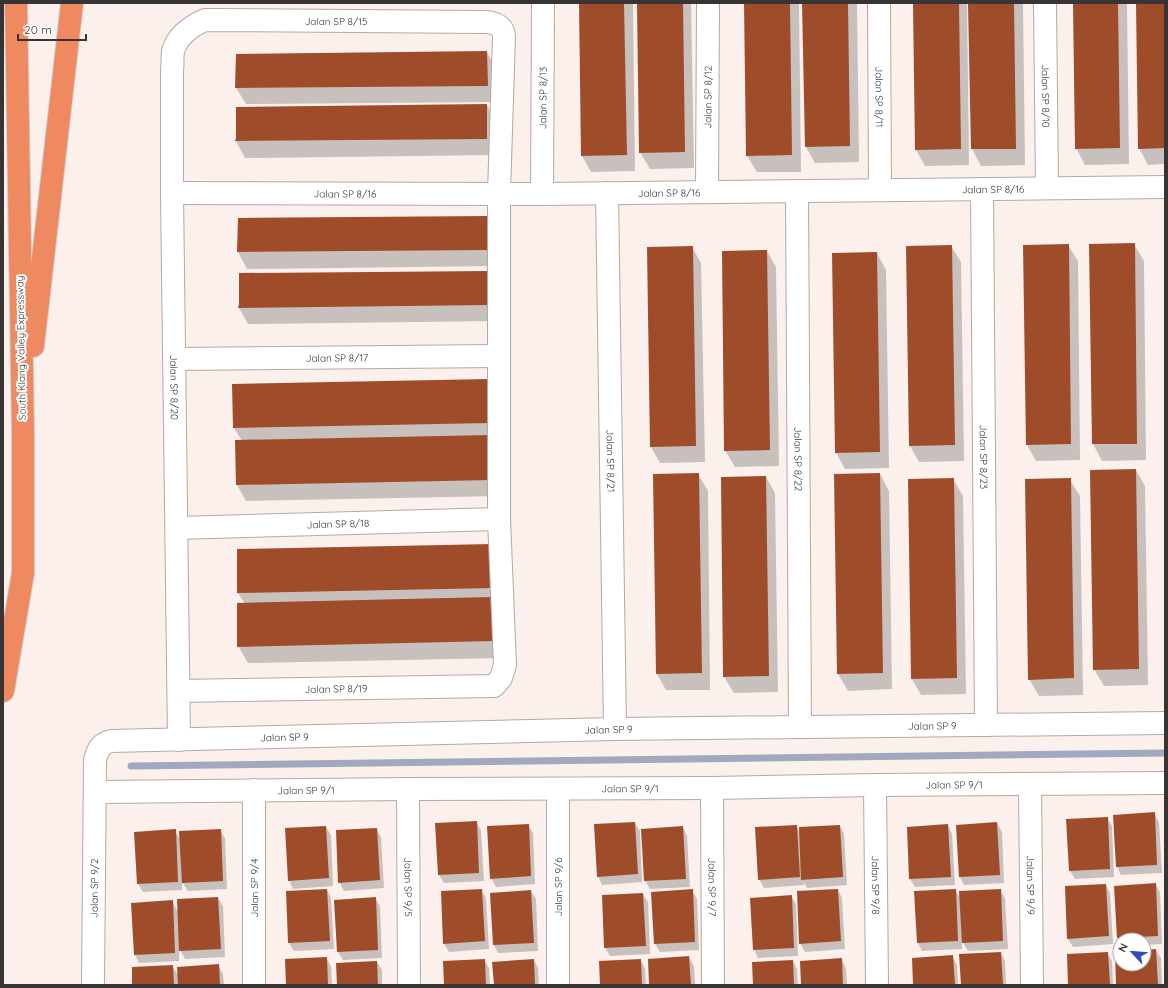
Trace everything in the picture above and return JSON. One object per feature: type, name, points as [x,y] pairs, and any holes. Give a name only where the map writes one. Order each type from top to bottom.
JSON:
[{"type":"highway","name":"South Klang Valley Expressway","points":[[3,691],[23,573],[23,434],[16,3]]},
{"type":"highway","points":[[23,434],[72,3]]},
{"type":"street","name":"Jalan SP 8/13","points":[[542,194],[543,3]]},
{"type":"street","name":"Jalan SP 8/12","points":[[707,192],[708,3]]},
{"type":"street","name":"Jalan SP 8/11","points":[[879,3],[880,190]]},
{"type":"street","name":"Jalan SP 8/10","points":[[1045,3],[1047,188]]},
{"type":"street","name":"Jalan SP 8/15","points":[[181,36],[193,25],[205,20],[486,22],[497,24],[504,31],[499,193]]},
{"type":"street","name":"Jalan SP 8/20","points":[[179,740],[172,193],[172,70],[173,51],[181,36]]},
{"type":"street","name":"Jalan SP 8/16","points":[[172,193],[542,194],[1165,187]]},
{"type":"street","name":"Jalan SP 8/23","points":[[982,189],[986,724]]},
{"type":"street","name":"Jalan SP 8/22","points":[[797,191],[800,727]]},
{"type":"street","points":[[499,193],[500,519]]},
{"type":"street","name":"Jalan SP 8/21","points":[[607,193],[615,730]]},
{"type":"street","name":"Jalan SP 8/17","points":[[175,359],[499,356]]},
{"type":"street","name":"Jalan SP 8/18","points":[[177,528],[500,519]]},
{"type":"street","name":"Jalan SP 8/19","points":[[179,691],[494,686],[500,678],[505,665],[500,519]]},
{"type":"street","name":"Jalan SP 9","points":[[96,792],[95,760],[97,752],[104,743],[111,742],[615,730],[1165,722]]},
{"type":"street","name":"Jalan SP 9/1","points":[[96,792],[1165,783]]},
{"type":"street","name":"Jalan SP 9/9","points":[[1030,784],[1032,985]]},
{"type":"street","name":"Jalan SP 9/8","points":[[875,785],[877,985]]},
{"type":"street","name":"Jalan SP 9/7","points":[[712,788],[713,985]]},
{"type":"street","name":"Jalan SP 9/5","points":[[408,789],[409,985]]},
{"type":"street","name":"Jalan SP 9/6","points":[[558,789],[558,985]]},
{"type":"street","name":"Jalan SP 9/4","points":[[254,790],[254,985]]},
{"type":"street","name":"Jalan SP 9/2","points":[[93,985],[96,792]]},
{"type":"building","points":[[579,3],[624,3],[627,155],[581,156]]},
{"type":"building","points":[[637,3],[683,3],[685,152],[639,153]]},
{"type":"building","points":[[744,3],[790,3],[792,155],[746,156]]},
{"type":"building","points":[[802,3],[848,3],[850,146],[805,147]]},
{"type":"building","points":[[913,3],[959,3],[961,149],[915,150]]},
{"type":"building","points":[[968,3],[1014,3],[1016,149],[971,149]]},
{"type":"building","points":[[1073,3],[1118,3],[1120,148],[1075,149]]},
{"type":"building","points":[[1136,3],[1165,3],[1165,148],[1138,149]]},
{"type":"building","points":[[487,51],[488,86],[235,88],[236,54]]},
{"type":"building","points":[[487,104],[487,139],[235,141],[236,107]]},
{"type":"building","points":[[489,216],[489,250],[237,252],[238,218]]},
{"type":"building","points":[[1135,243],[1137,444],[1092,444],[1089,244]]},
{"type":"building","points":[[1069,244],[1071,444],[1026,445],[1023,245]]},
{"type":"building","points":[[952,245],[955,445],[909,446],[906,246]]},
{"type":"building","points":[[693,246],[696,446],[650,447],[647,247]]},
{"type":"building","points":[[767,250],[770,450],[724,451],[722,251]]},
{"type":"building","points":[[877,252],[880,452],[835,453],[832,253]]},
{"type":"building","points":[[490,271],[490,305],[238,308],[239,273]]},
{"type":"building","points":[[489,379],[490,423],[233,428],[232,384]]},
{"type":"building","points":[[491,435],[492,480],[236,485],[235,440]]},
{"type":"building","points":[[1136,469],[1139,669],[1093,670],[1090,470]]},
{"type":"building","points":[[699,473],[702,673],[656,674],[653,474]]},
{"type":"building","points":[[880,473],[883,673],[837,674],[834,474]]},
{"type":"building","points":[[766,476],[769,676],[723,677],[721,477]]},
{"type":"building","points":[[954,478],[957,678],[911,679],[908,479]]},
{"type":"building","points":[[1071,478],[1074,678],[1028,680],[1025,479]]},
{"type":"building","points":[[493,544],[494,588],[237,593],[237,549]]},
{"type":"building","points":[[493,597],[494,641],[237,647],[237,603]]},
{"type":"building","points":[[1155,812],[1157,865],[1116,867],[1113,815]]},
{"type":"building","points":[[1108,817],[1110,869],[1069,871],[1066,819]]},
{"type":"building","points":[[477,821],[479,873],[438,875],[435,823]]},
{"type":"building","points":[[635,822],[638,874],[597,877],[594,824]]},
{"type":"building","points":[[997,822],[1000,875],[959,877],[956,825]]},
{"type":"building","points":[[529,824],[531,876],[490,879],[487,826]]},
{"type":"building","points":[[948,824],[951,877],[909,879],[907,827]]},
{"type":"building","points":[[797,825],[800,877],[758,880],[755,827]]},
{"type":"building","points":[[840,825],[843,877],[801,880],[799,827]]},
{"type":"building","points":[[326,826],[329,878],[288,881],[285,828]]},
{"type":"building","points":[[683,826],[686,879],[644,881],[641,829]]},
{"type":"building","points":[[377,828],[380,880],[338,883],[336,830]]},
{"type":"building","points":[[176,829],[178,882],[137,884],[134,832]]},
{"type":"building","points":[[221,829],[223,881],[182,883],[179,831]]},
{"type":"building","points":[[1156,883],[1158,936],[1152,936],[1152,932],[1117,932],[1114,886]]},
{"type":"building","points":[[1106,884],[1109,936],[1067,939],[1065,886]]},
{"type":"building","points":[[327,889],[330,941],[288,943],[286,891]]},
{"type":"building","points":[[482,889],[485,941],[443,944],[441,891]]},
{"type":"building","points":[[693,889],[695,942],[654,944],[651,892]]},
{"type":"building","points":[[838,889],[841,941],[799,944],[797,891]]},
{"type":"building","points":[[956,889],[958,941],[917,943],[914,891]]},
{"type":"building","points":[[1001,889],[1003,941],[962,943],[959,891]]},
{"type":"building","points":[[531,890],[534,943],[493,945],[490,893]]},
{"type":"building","points":[[643,893],[646,946],[604,948],[602,895]]},
{"type":"building","points":[[792,895],[794,948],[753,950],[750,898]]},
{"type":"building","points":[[218,897],[221,949],[179,951],[177,899]]},
{"type":"building","points":[[376,897],[378,950],[337,952],[334,900]]},
{"type":"building","points":[[173,900],[175,953],[134,955],[131,903]]},
{"type":"building","points":[[1152,949],[1156,949],[1158,985],[1116,985],[1116,972],[1152,972]]},
{"type":"building","points":[[1001,952],[1003,985],[961,985],[959,954]]},
{"type":"building","points":[[1108,952],[1110,985],[1068,985],[1067,954]]},
{"type":"building","points":[[953,955],[955,985],[913,985],[912,958]]},
{"type":"building","points":[[689,956],[691,985],[649,985],[648,959]]},
{"type":"building","points":[[327,957],[328,985],[286,985],[285,959]]},
{"type":"building","points":[[842,958],[843,985],[801,985],[800,961]]},
{"type":"building","points":[[485,959],[486,985],[444,985],[443,961]]},
{"type":"building","points":[[534,959],[535,985],[494,985],[492,962]]},
{"type":"building","points":[[641,959],[642,985],[600,985],[599,961]]},
{"type":"building","points":[[793,960],[794,985],[753,985],[752,962]]},
{"type":"building","points":[[377,961],[378,985],[337,985],[336,963]]},
{"type":"building","points":[[219,964],[220,985],[178,985],[177,967]]},
{"type":"building","points":[[173,965],[174,985],[132,985],[132,967]]},
{"type":"waterway","points":[[131,766],[1165,753]]}]
